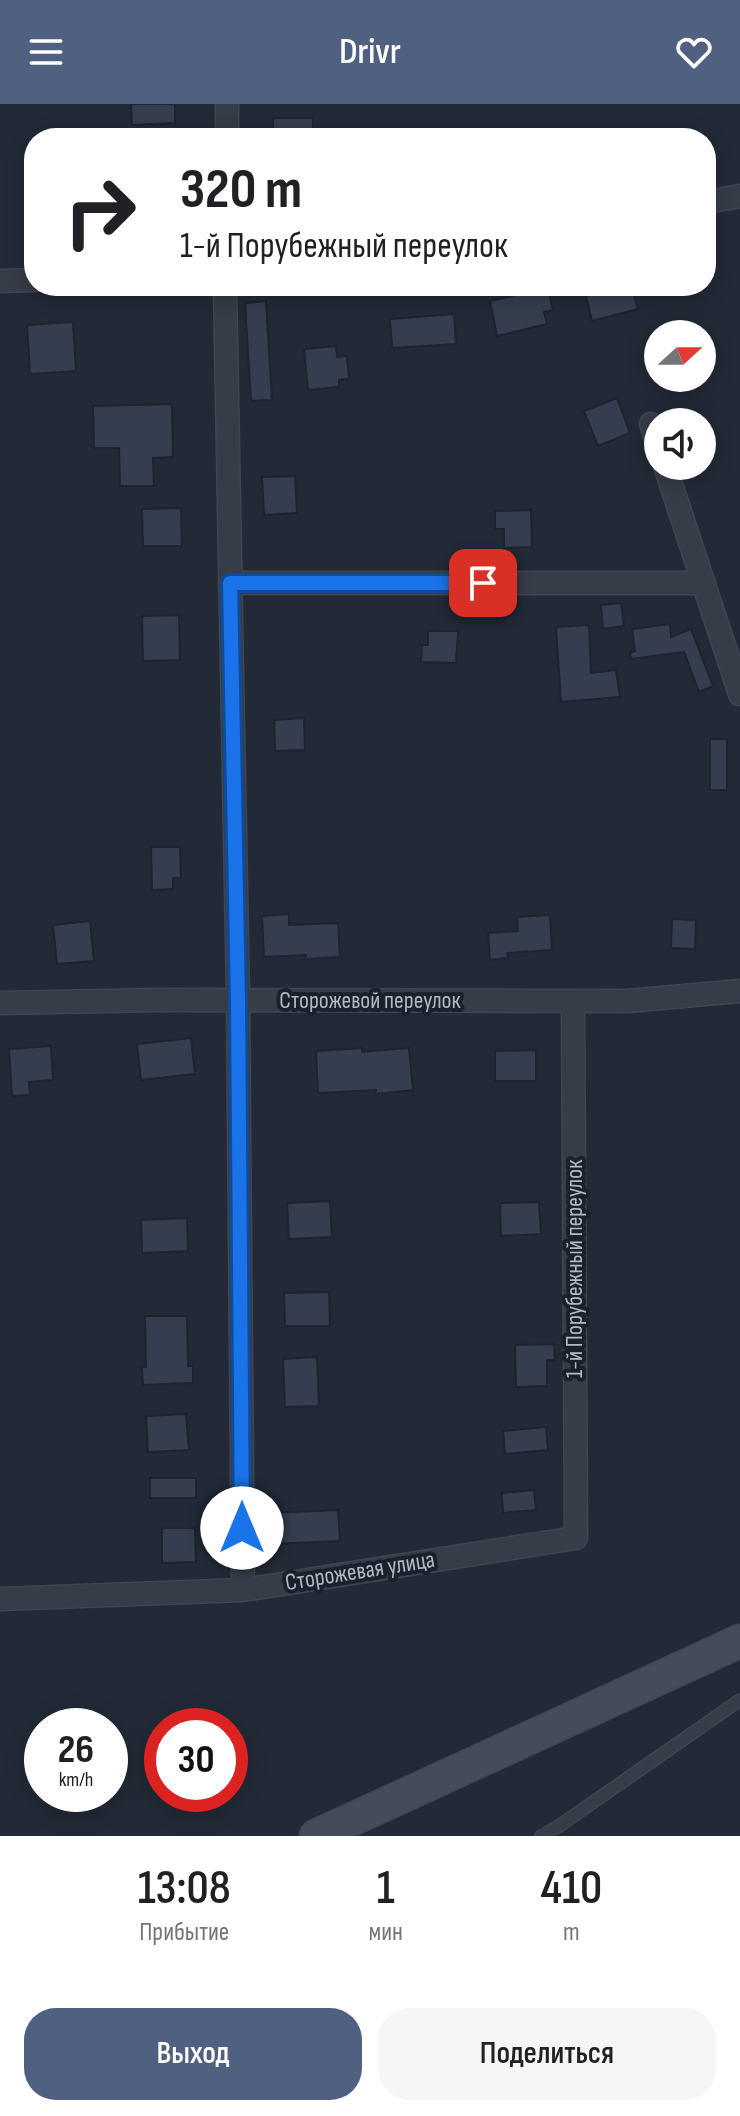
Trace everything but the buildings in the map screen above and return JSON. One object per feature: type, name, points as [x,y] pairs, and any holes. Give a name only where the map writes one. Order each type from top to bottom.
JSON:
[{"type":"main road","points":[[316,1836],[740,1641]]},
{"type":"street","points":[[227,104],[227,128]]},
{"type":"street","points":[[716,200],[740,196]]},
{"type":"street","points":[[0,281],[24,280]]},
{"type":"street","points":[[225,296],[238,1000],[243,1590]]},
{"type":"street","points":[[670,480],[740,694]]},
{"type":"street","points":[[230,583],[704,583]]},
{"type":"street","name":"Сторожевой переулок","points":[[0,1003],[628,1001],[740,991]]},
{"type":"street","name":"1-й Порубежный переулок","points":[[573,1001],[576,1538]]},
{"type":"street","name":"Сторожевая улица","points":[[0,1599],[243,1590],[576,1538]]},
{"type":"lane","points":[[541,1836],[740,1700]]},
{"type":"route","points":[[242,1528],[238,1000],[230,583],[483,583]]}]
